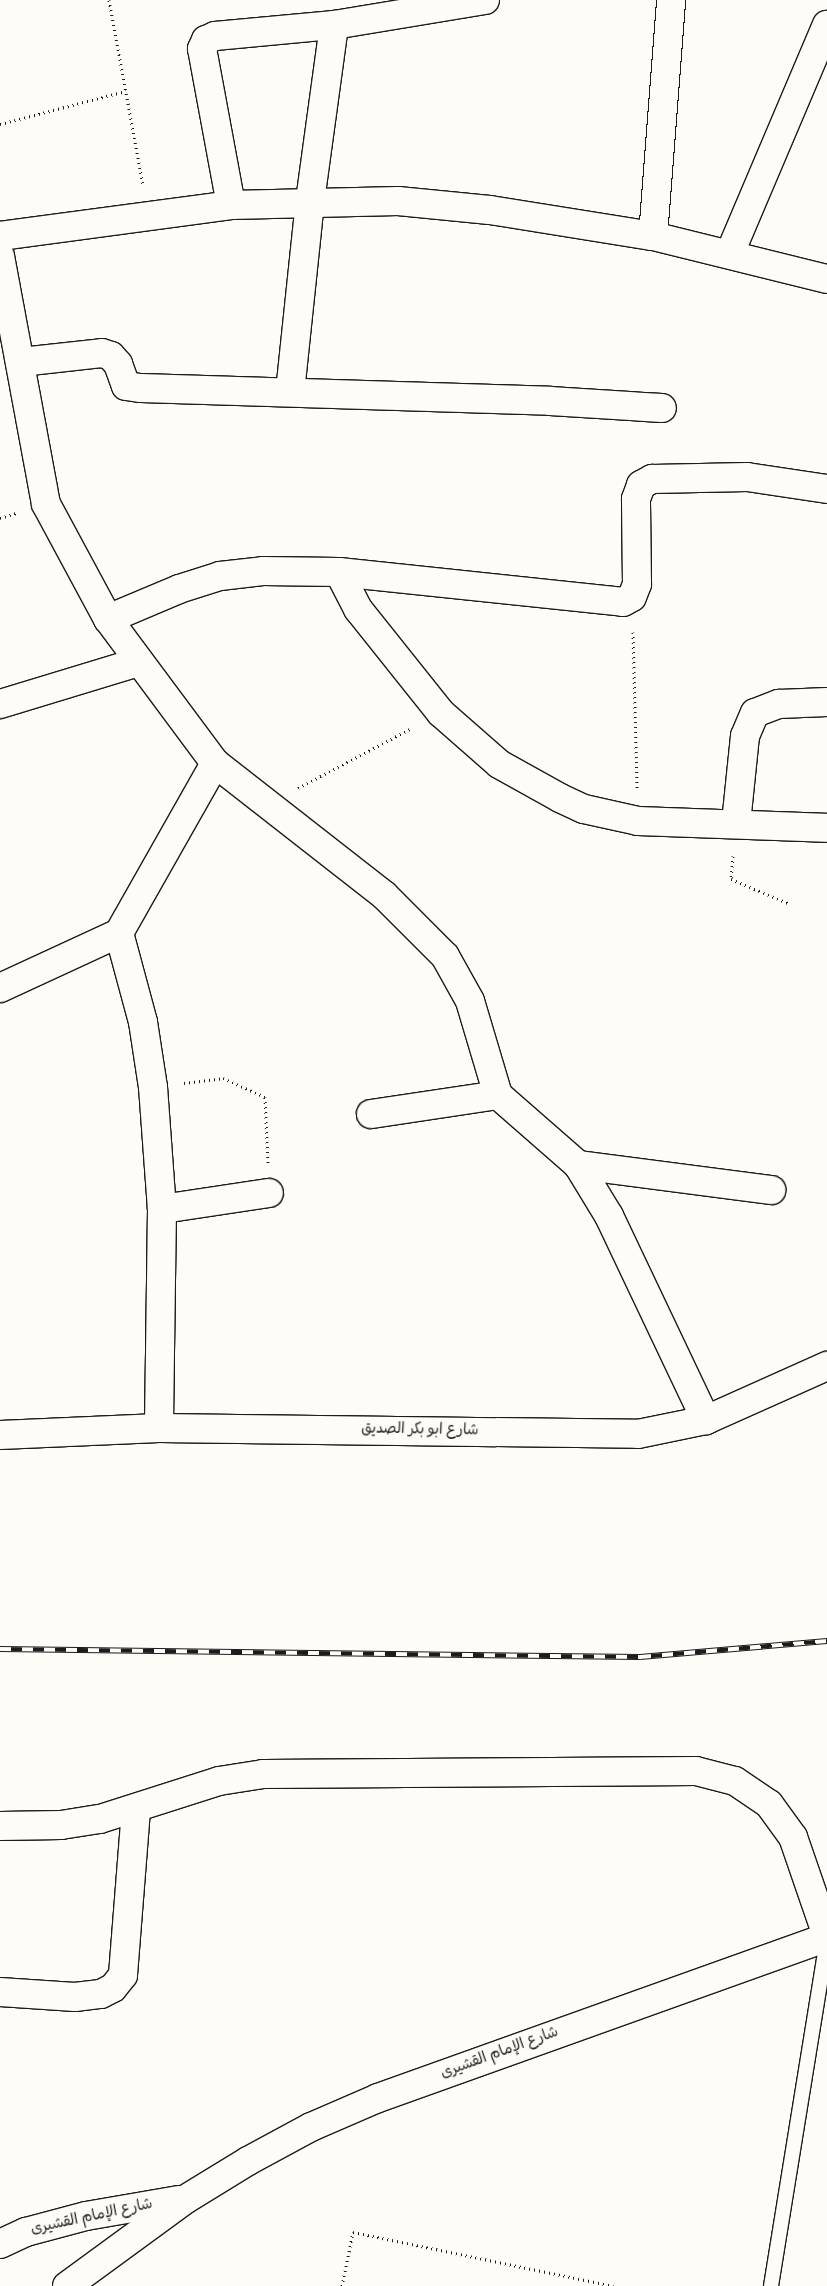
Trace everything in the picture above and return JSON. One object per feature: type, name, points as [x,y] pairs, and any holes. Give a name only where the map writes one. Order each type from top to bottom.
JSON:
[{"type":"street","points":[[231,205],[202,49],[206,40],[215,36],[334,25],[485,0]]},
{"type":"street","points":[[654,236],[671,0]]},
{"type":"street","points":[[290,392],[310,201],[334,25]]},
{"type":"street","points":[[730,253],[827,28]]},
{"type":"street","points":[[0,236],[148,214],[231,205],[310,201],[398,201],[490,210],[654,236],[730,253],[827,279]]},
{"type":"street","points":[[0,256],[13,353],[46,504],[108,619],[138,662],[215,763],[270,803],[384,895],[445,956],[470,1001],[498,1095],[578,1165],[609,1216],[706,1420]]},
{"type":"street","points":[[13,353],[102,353],[111,356],[118,364],[120,379],[126,386],[550,401],[662,408]]},
{"type":"street","points":[[108,619],[179,588],[220,576],[263,571],[339,572],[623,602],[632,597],[637,584],[636,499],[641,485],[652,478],[747,477],[827,489]]},
{"type":"street","points":[[339,572],[358,609],[441,712],[499,764],[542,788],[584,808],[638,821],[736,823],[827,828]]},
{"type":"street","points":[[0,704],[138,662]]},
{"type":"street","points":[[736,823],[745,736],[755,713],[779,704],[827,702]]},
{"type":"street","points":[[0,988],[119,933],[215,763]]},
{"type":"street","points":[[119,933],[142,1022],[153,1087],[162,1209],[159,1428]]},
{"type":"street","points":[[371,1114],[498,1095]]},
{"type":"street","points":[[578,1165],[771,1190]]},
{"type":"street","points":[[162,1209],[269,1193]]},
{"type":"street","name":"شارع ابو بكر الصديق","points":[[0,1435],[159,1428],[638,1434],[706,1420],[827,1366]]},
{"type":"street","points":[[0,1826],[61,1825],[136,1809],[177,1792],[219,1780],[263,1774],[696,1771],[735,1781],[769,1804],[793,1837],[827,1937]]},
{"type":"street","points":[[0,1992],[74,1998],[101,1994],[113,1988],[123,1975],[136,1809]]},
{"type":"street","name":"شارع الإمام القشيرى","points":[[67,2286],[186,2199],[248,2161],[378,2098],[827,1937]]},
{"type":"street","name":"شارع الإمام القشيرى","points":[[0,2244],[26,2232],[86,2216],[186,2199]]},
{"type":"lane","points":[[771,2286],[827,1937]]},
{"type":"path","points":[[108,0],[148,214]]},
{"type":"path","points":[[0,124],[126,92]]},
{"type":"path","points":[[632,597],[638,821]]},
{"type":"path","points":[[270,803],[441,712]]},
{"type":"path","points":[[736,823],[731,879],[788,903]]},
{"type":"path","points":[[153,1087],[223,1078],[265,1098],[269,1193]]},
{"type":"path","points":[[342,2286],[353,2232],[613,2286]]},
{"type":"railway","points":[[0,1649],[640,1657],[827,1641]]}]
